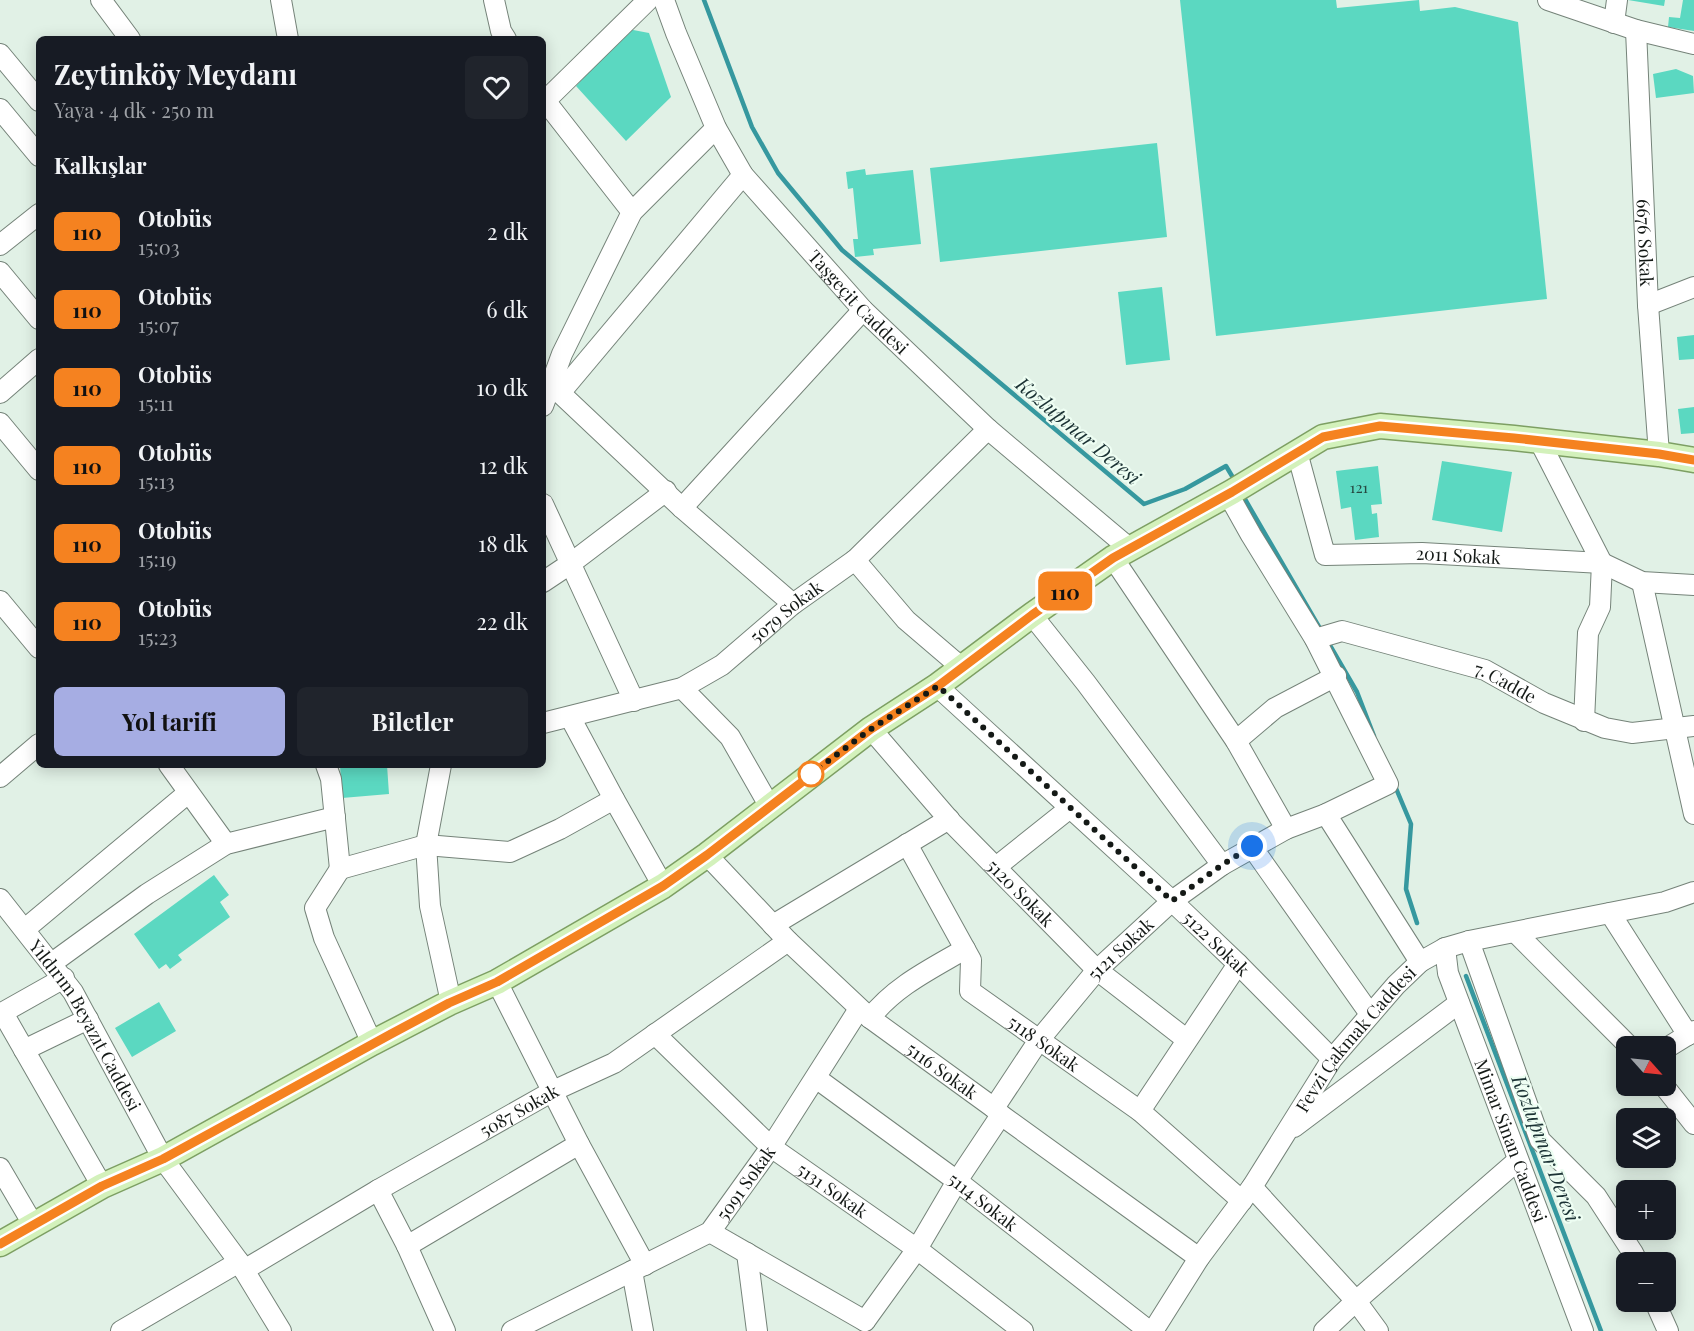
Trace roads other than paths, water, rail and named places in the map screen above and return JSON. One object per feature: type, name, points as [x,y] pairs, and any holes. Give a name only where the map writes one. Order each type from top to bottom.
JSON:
[{"type":"main road","points":[[0,1244],[102,1186],[163,1159],[451,1002],[497,982],[663,886],[871,729],[938,686],[1032,615],[1121,553],[1237,489],[1323,437],[1380,426],[1659,454],[1694,460]]},
{"type":"street","points":[[101,0],[128,36]]},
{"type":"street","points":[[281,0],[287,36]]},
{"type":"street","points":[[494,0],[504,36]]},
{"type":"street","points":[[546,99],[648,0]]},
{"type":"street","name":"Taşgeçit Caddesi","points":[[664,0],[716,128],[742,175],[863,310],[1121,553],[1236,741],[1286,829]]},
{"type":"street","points":[[1548,0],[1636,30],[1694,44]]},
{"type":"street","points":[[1614,23],[1617,0]]},
{"type":"street","name":"6676 Sokak","points":[[1636,30],[1648,306],[1659,454]]},
{"type":"street","points":[[0,54],[36,97]]},
{"type":"street","points":[[546,104],[632,212]]},
{"type":"street","points":[[0,109],[36,152]]},
{"type":"street","points":[[549,393],[562,354],[632,212],[716,128]]},
{"type":"street","points":[[549,393],[742,175]]},
{"type":"street","points":[[0,245],[36,216]]},
{"type":"street","points":[[0,272],[36,315]]},
{"type":"street","points":[[1648,306],[1694,286]]},
{"type":"street","points":[[682,508],[863,310]]},
{"type":"street","points":[[0,393],[36,362]]},
{"type":"street","points":[[549,393],[666,491],[682,508],[793,604]]},
{"type":"street","points":[[0,423],[36,466]]},
{"type":"street","name":"5079 Sokak","points":[[546,722],[682,688],[722,665],[793,604],[855,560],[988,429]]},
{"type":"street","points":[[1540,442],[1602,563],[1600,607],[1588,633],[1584,721]]},
{"type":"street","name":"2011 Sokak","points":[[1297,452],[1325,555],[1422,553],[1602,563],[1642,582],[1694,585]]},
{"type":"street","points":[[1236,741],[1275,708],[1336,676],[1319,638],[1251,535],[1237,489]]},
{"type":"street","points":[[546,580],[666,491]]},
{"type":"street","points":[[546,511],[634,701]]},
{"type":"street","points":[[855,560],[906,620],[961,667]]},
{"type":"street","points":[[1642,582],[1694,814]]},
{"type":"street","points":[[3,611],[36,645]]},
{"type":"street","points":[[1032,615],[1086,683],[1222,865]]},
{"type":"street","name":"7. Cadde","points":[[1319,638],[1341,631],[1485,670],[1544,703],[1605,728],[1632,733],[1694,726]]},
{"type":"street","name":"5121 Sokak","points":[[866,1326],[917,1249],[1039,1040],[1097,970],[1172,901],[1222,865],[1252,846],[1286,829],[1326,814],[1388,784],[1336,676]]},
{"type":"street","name":"5122 Sokak","points":[[938,686],[1172,901],[1332,1059]]},
{"type":"street","points":[[682,688],[730,737],[770,807]]},
{"type":"street","points":[[570,717],[663,886]]},
{"type":"street","name":"5120 Sokak","points":[[871,729],[949,819],[1097,970],[1186,1039]]},
{"type":"street","points":[[1,775],[36,746]]},
{"type":"street","points":[[171,768],[226,844]]},
{"type":"street","points":[[327,768],[331,779],[340,868],[315,908],[324,938],[372,1044]]},
{"type":"street","points":[[440,768],[426,845],[430,906],[451,1002]]},
{"type":"street","points":[[25,929],[188,793]]},
{"type":"street","points":[[340,868],[426,845],[510,852],[560,829],[614,799]]},
{"type":"street","points":[[996,867],[1070,808]]},
{"type":"street","points":[[1326,814],[1420,962]]},
{"type":"street","points":[[102,1186],[1,1014],[58,971],[147,894],[226,844],[335,817]]},
{"type":"street","points":[[773,925],[949,819]]},
{"type":"street","name":"5118 Sokak","points":[[908,844],[971,960],[970,991],[1140,1111],[1247,1194],[1356,1301],[1378,1331]]},
{"type":"street","points":[[1252,846],[1370,1014]]},
{"type":"street","name":"5116 Sokak","points":[[707,855],[773,925],[865,1013],[1199,1258]]},
{"type":"street","points":[[1665,902],[1694,892]]},
{"type":"street","name":"Yıldırım Beyazıt Caddesi","points":[[0,898],[58,971],[88,1019],[163,1159],[242,1266],[281,1331]]},
{"type":"street","points":[[1665,902],[1694,905]]},
{"type":"street","name":"Fevzi Çakmak Caddesi","points":[[1153,1331],[1199,1258],[1247,1194],[1332,1059],[1370,1014],[1420,962],[1445,948],[1469,941],[1665,902]]},
{"type":"street","points":[[1610,913],[1691,1033],[1676,1042]]},
{"type":"street","points":[[1516,933],[1619,1036]]},
{"type":"street","name":"5087 Sokak","points":[[133,1328],[553,1091],[614,1063],[788,940]]},
{"type":"street","points":[[1469,941],[1540,1140],[1596,1196],[1633,1252]]},
{"type":"street","name":"Mimar Sinan Caddesi","points":[[1445,948],[1448,973],[1583,1331]]},
{"type":"street","name":"5091 Sokak","points":[[513,1331],[710,1232],[771,1147],[816,1077],[865,1013],[904,985],[965,949]]},
{"type":"street","points":[[1140,1111],[1238,964]]},
{"type":"street","points":[[497,982],[579,1143],[639,1268],[643,1331]]},
{"type":"street","points":[[1285,1134],[1459,1003]]},
{"type":"street","points":[[24,1050],[88,1019]]},
{"type":"street","name":"5131 Sokak","points":[[656,1034],[771,1147],[917,1249],[1023,1331]]},
{"type":"street","name":"5114 Sokak","points":[[816,1077],[957,1181],[1149,1331]]},
{"type":"street","points":[[1672,1096],[1694,1124]]},
{"type":"street","points":[[407,1246],[579,1143]]},
{"type":"street","points":[[1324,1331],[1517,1161]]},
{"type":"street","points":[[0,1168],[34,1226]]},
{"type":"street","points":[[378,1190],[407,1246],[445,1331]]},
{"type":"street","points":[[710,1232],[866,1326]]},
{"type":"street","points":[[747,1253],[757,1331]]},
{"type":"street","points":[[1659,1312],[1668,1331]]},
{"type":"waterway","name":"Kozlupınar Deresi","points":[[704,0],[752,127],[778,173],[842,250],[1144,504],[1185,489],[1226,466],[1235,481]]},
{"type":"waterway","name":"Kozlupınar Deresi","points":[[1242,494],[1322,632]]},
{"type":"waterway","name":"Kozlupınar Deresi","points":[[1328,642],[1357,692],[1374,736]]},
{"type":"waterway","name":"Kozlupınar Deresi","points":[[1395,786],[1411,824],[1406,889],[1417,923]]},
{"type":"waterway","name":"Kozlupınar Deresi","points":[[1466,976],[1601,1331]]}]
